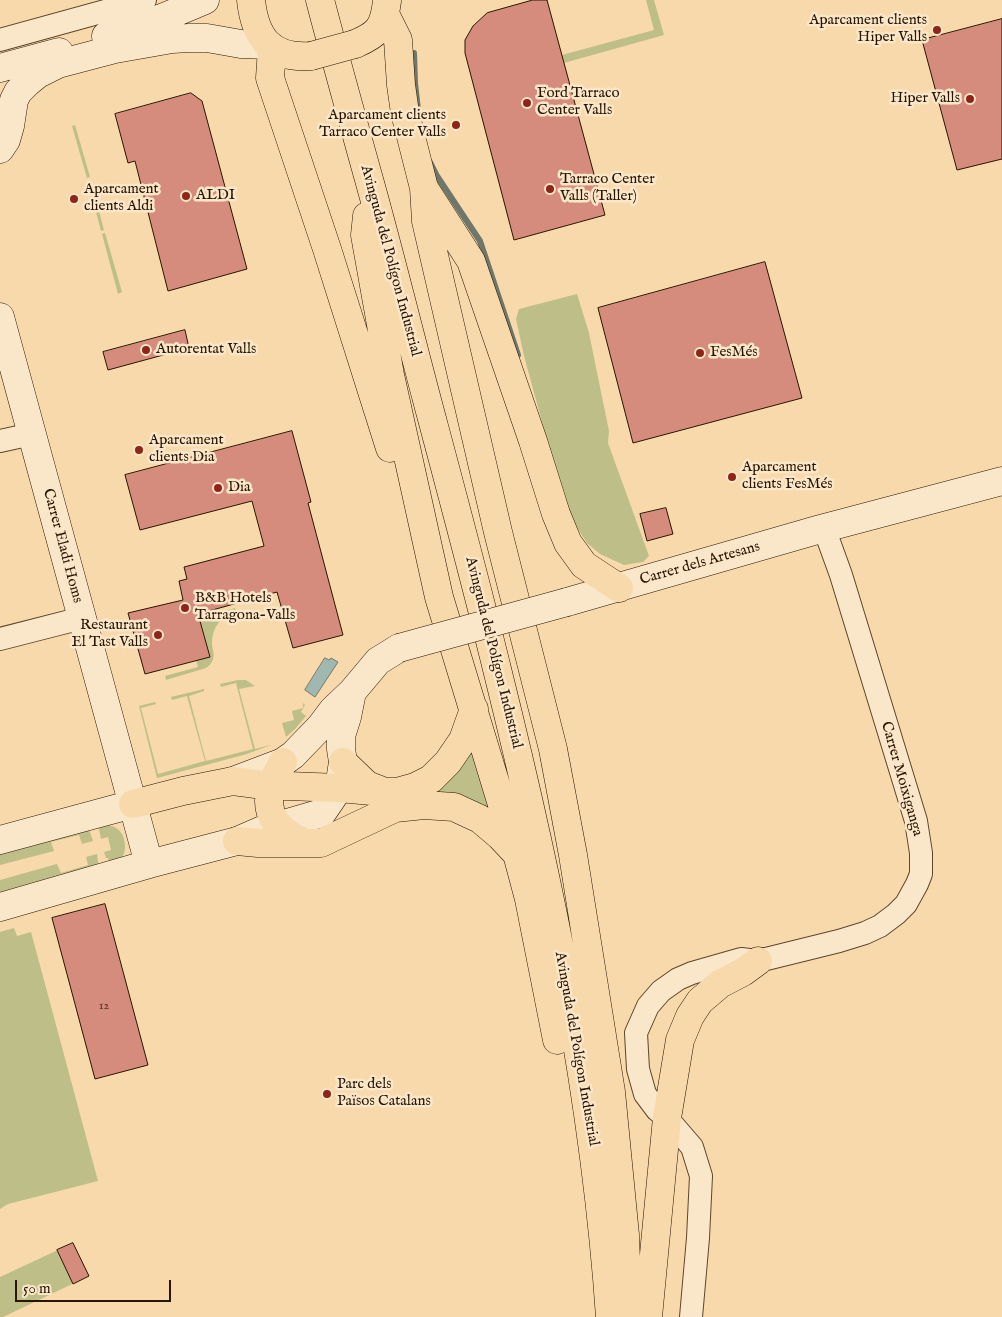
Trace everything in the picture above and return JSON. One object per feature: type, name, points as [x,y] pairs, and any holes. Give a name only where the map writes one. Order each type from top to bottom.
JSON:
[{"type":"main road","points":[[252,0],[252,10],[260,34],[271,47],[282,54],[297,57],[311,56],[367,39],[384,22],[387,8]]},
{"type":"main road","name":"Avinguda del Polígon Industrial","points":[[320,0],[470,560],[532,812],[562,960],[594,1151],[610,1317]]},
{"type":"main road","points":[[387,8],[409,0]]},
{"type":"main road","points":[[387,8],[398,40],[405,113],[424,188],[426,221],[498,532],[553,749],[573,855],[611,1092],[625,1235],[628,1317]]},
{"type":"main road","points":[[271,47],[270,78],[327,249],[403,489],[417,499]]},
{"type":"main road","points":[[370,183],[365,235],[390,375],[439,597],[474,709],[529,899],[563,1066],[582,1077]]},
{"type":"main road","points":[[424,188],[471,261],[556,514],[568,543],[584,565],[619,588]]},
{"type":"main road","points":[[133,804],[183,790],[233,781],[271,786],[288,786],[341,775],[383,792],[397,792],[415,787],[431,778],[448,762],[462,740],[474,709]]},
{"type":"main road","points":[[283,762],[271,786],[269,806],[277,825],[289,836],[304,843]]},
{"type":"main road","points":[[237,841],[321,843],[395,808],[424,805],[454,807],[480,819],[517,854]]},
{"type":"main road","points":[[648,1317],[667,1118],[680,1040],[690,1016],[700,1001],[720,984],[743,972],[758,961]]},
{"type":"street","points":[[0,40],[145,0]]},
{"type":"street","points":[[0,149],[6,140],[14,100],[18,92],[38,74],[107,45],[112,31],[162,18],[205,0]]},
{"type":"street","points":[[0,68],[107,45],[189,38],[207,38],[271,47]]},
{"type":"street","name":"Carrer Eladi Homs","points":[[0,317],[149,864]]},
{"type":"street","points":[[0,441],[32,434]]},
{"type":"street","name":"Carrer dels Artesans","points":[[233,781],[283,762],[293,755],[321,726],[333,710],[352,692],[378,661],[399,648],[619,588],[824,528],[1002,480]]},
{"type":"street","name":"Carrer Moixiganga","points":[[691,1317],[701,1176],[692,1147],[667,1118],[657,1110],[645,1094],[638,1070],[636,1033],[648,1006],[661,991],[678,979],[741,959],[758,961],[839,941],[880,926],[906,904],[921,874],[921,853],[916,821],[841,575],[824,528]]},
{"type":"street","points":[[0,639],[82,618]]},
{"type":"street","points":[[0,907],[237,841],[277,825],[322,812],[341,775],[341,736],[352,692]]},
{"type":"street","points":[[0,840],[133,804]]},
{"type":"green space","points":[[646,0],[654,0],[664,35],[564,63],[562,55],[654,30]]},
{"type":"green space","points":[[75,125],[90,177],[87,178],[72,126]]},
{"type":"green space","points":[[91,181],[104,230],[101,231],[88,182]]},
{"type":"green space","points":[[105,233],[122,292],[118,294],[102,234]]},
{"type":"green space","points":[[577,294],[589,333],[609,431],[608,443],[649,556],[643,562],[624,565],[600,554],[587,543],[569,515],[524,356],[516,319],[519,309]]},
{"type":"green space","points":[[235,608],[236,611],[222,619],[216,627],[212,637],[214,657],[212,662],[206,668],[166,680],[165,676],[198,667],[196,660],[210,657],[199,618]]},
{"type":"green space","points":[[246,680],[255,686],[239,689],[255,749],[271,745],[247,754],[157,778],[139,706],[155,702],[156,704],[141,708],[158,774],[205,761],[187,696],[172,700],[171,697],[204,689],[204,691],[189,696],[206,761],[253,749],[236,683],[221,687],[220,684]]},
{"type":"green space","points":[[303,703],[305,705],[301,712],[306,716],[286,737],[282,723],[294,720],[292,711],[303,708]]},
{"type":"green space","points":[[473,741],[498,819],[427,791]]},
{"type":"green space","points":[[98,824],[113,826],[120,831],[124,840],[125,850],[123,856],[110,866],[104,852],[111,850],[108,837],[101,839]]},
{"type":"green space","points":[[88,826],[93,841],[82,844],[79,835],[51,842],[54,851],[0,865],[0,850]]},
{"type":"green space","points":[[97,854],[99,869],[0,895],[0,880],[57,864],[61,873],[88,865],[86,857]]},
{"type":"green space","points":[[14,928],[17,936],[31,932],[98,1181],[8,1204],[0,1209],[0,932]]},
{"type":"green space","points":[[73,1243],[89,1276],[0,1317],[0,1277]]},
{"type":"water","points":[[325,658],[329,660],[331,658],[338,662],[315,697],[305,690]]},
{"type":"building","name":"Ford Tarraco Center Valls","points":[[533,0],[547,0],[605,215],[514,240],[465,53],[465,40],[473,26],[487,13]]},
{"type":"building","name":"Hiper Valls","points":[[1002,19],[1002,159],[957,170],[922,40]]},
{"type":"building","name":"ALDI","points":[[191,93],[202,101],[247,269],[168,291],[135,161],[128,163],[115,114]]},
{"type":"building","name":"FesMés","points":[[765,262],[802,398],[633,443],[598,308]]},
{"type":"building","name":"Autorentat Valls","points":[[185,330],[189,348],[108,370],[103,352]]},
{"type":"building","points":[[292,431],[311,502],[308,503],[343,635],[293,648],[277,592],[198,614],[210,657],[145,674],[128,613],[183,600],[179,581],[187,579],[184,567],[264,546],[252,501],[140,530],[125,475]]},
{"type":"building","points":[[666,508],[673,534],[647,541],[640,514]]},
{"type":"building","points":[[105,904],[148,1065],[95,1079],[52,918]]},
{"type":"building","points":[[73,1243],[89,1276],[73,1284],[57,1250]]},
{"type":"waterway","points":[[414,53],[418,110]]},
{"type":"waterway","points":[[430,162],[437,176],[480,241],[518,355]]},
{"type":"place","name":"Aparcament clients Hiper Valls","points":[[937,30]]},
{"type":"place","name":"Hiper Valls","points":[[970,99]]},
{"type":"place","name":"Ford Tarraco Center Valls","points":[[527,103]]},
{"type":"place","name":"Aparcament clients Tarraco Center Valls","points":[[456,125]]},
{"type":"place","name":"Tarraco Center Valls (Taller)","points":[[550,189]]},
{"type":"place","name":"ALDI","points":[[186,196]]},
{"type":"place","name":"Aparcament clients Aldi","points":[[74,199]]},
{"type":"place","name":"Autorentat Valls","points":[[146,350]]},
{"type":"place","name":"FesMés","points":[[700,353]]},
{"type":"place","name":"Aparcament clients Dia","points":[[139,450]]},
{"type":"place","name":"Aparcament clients FesMés","points":[[732,477]]},
{"type":"place","name":"Dia","points":[[218,488]]},
{"type":"place","name":"B&B Hotels Tarragona-Valls","points":[[185,608]]},
{"type":"place","name":"Restaurant El Tast Valls","points":[[158,635]]},
{"type":"place","name":"Parc dels Països Catalans","points":[[327,1094]]}]
